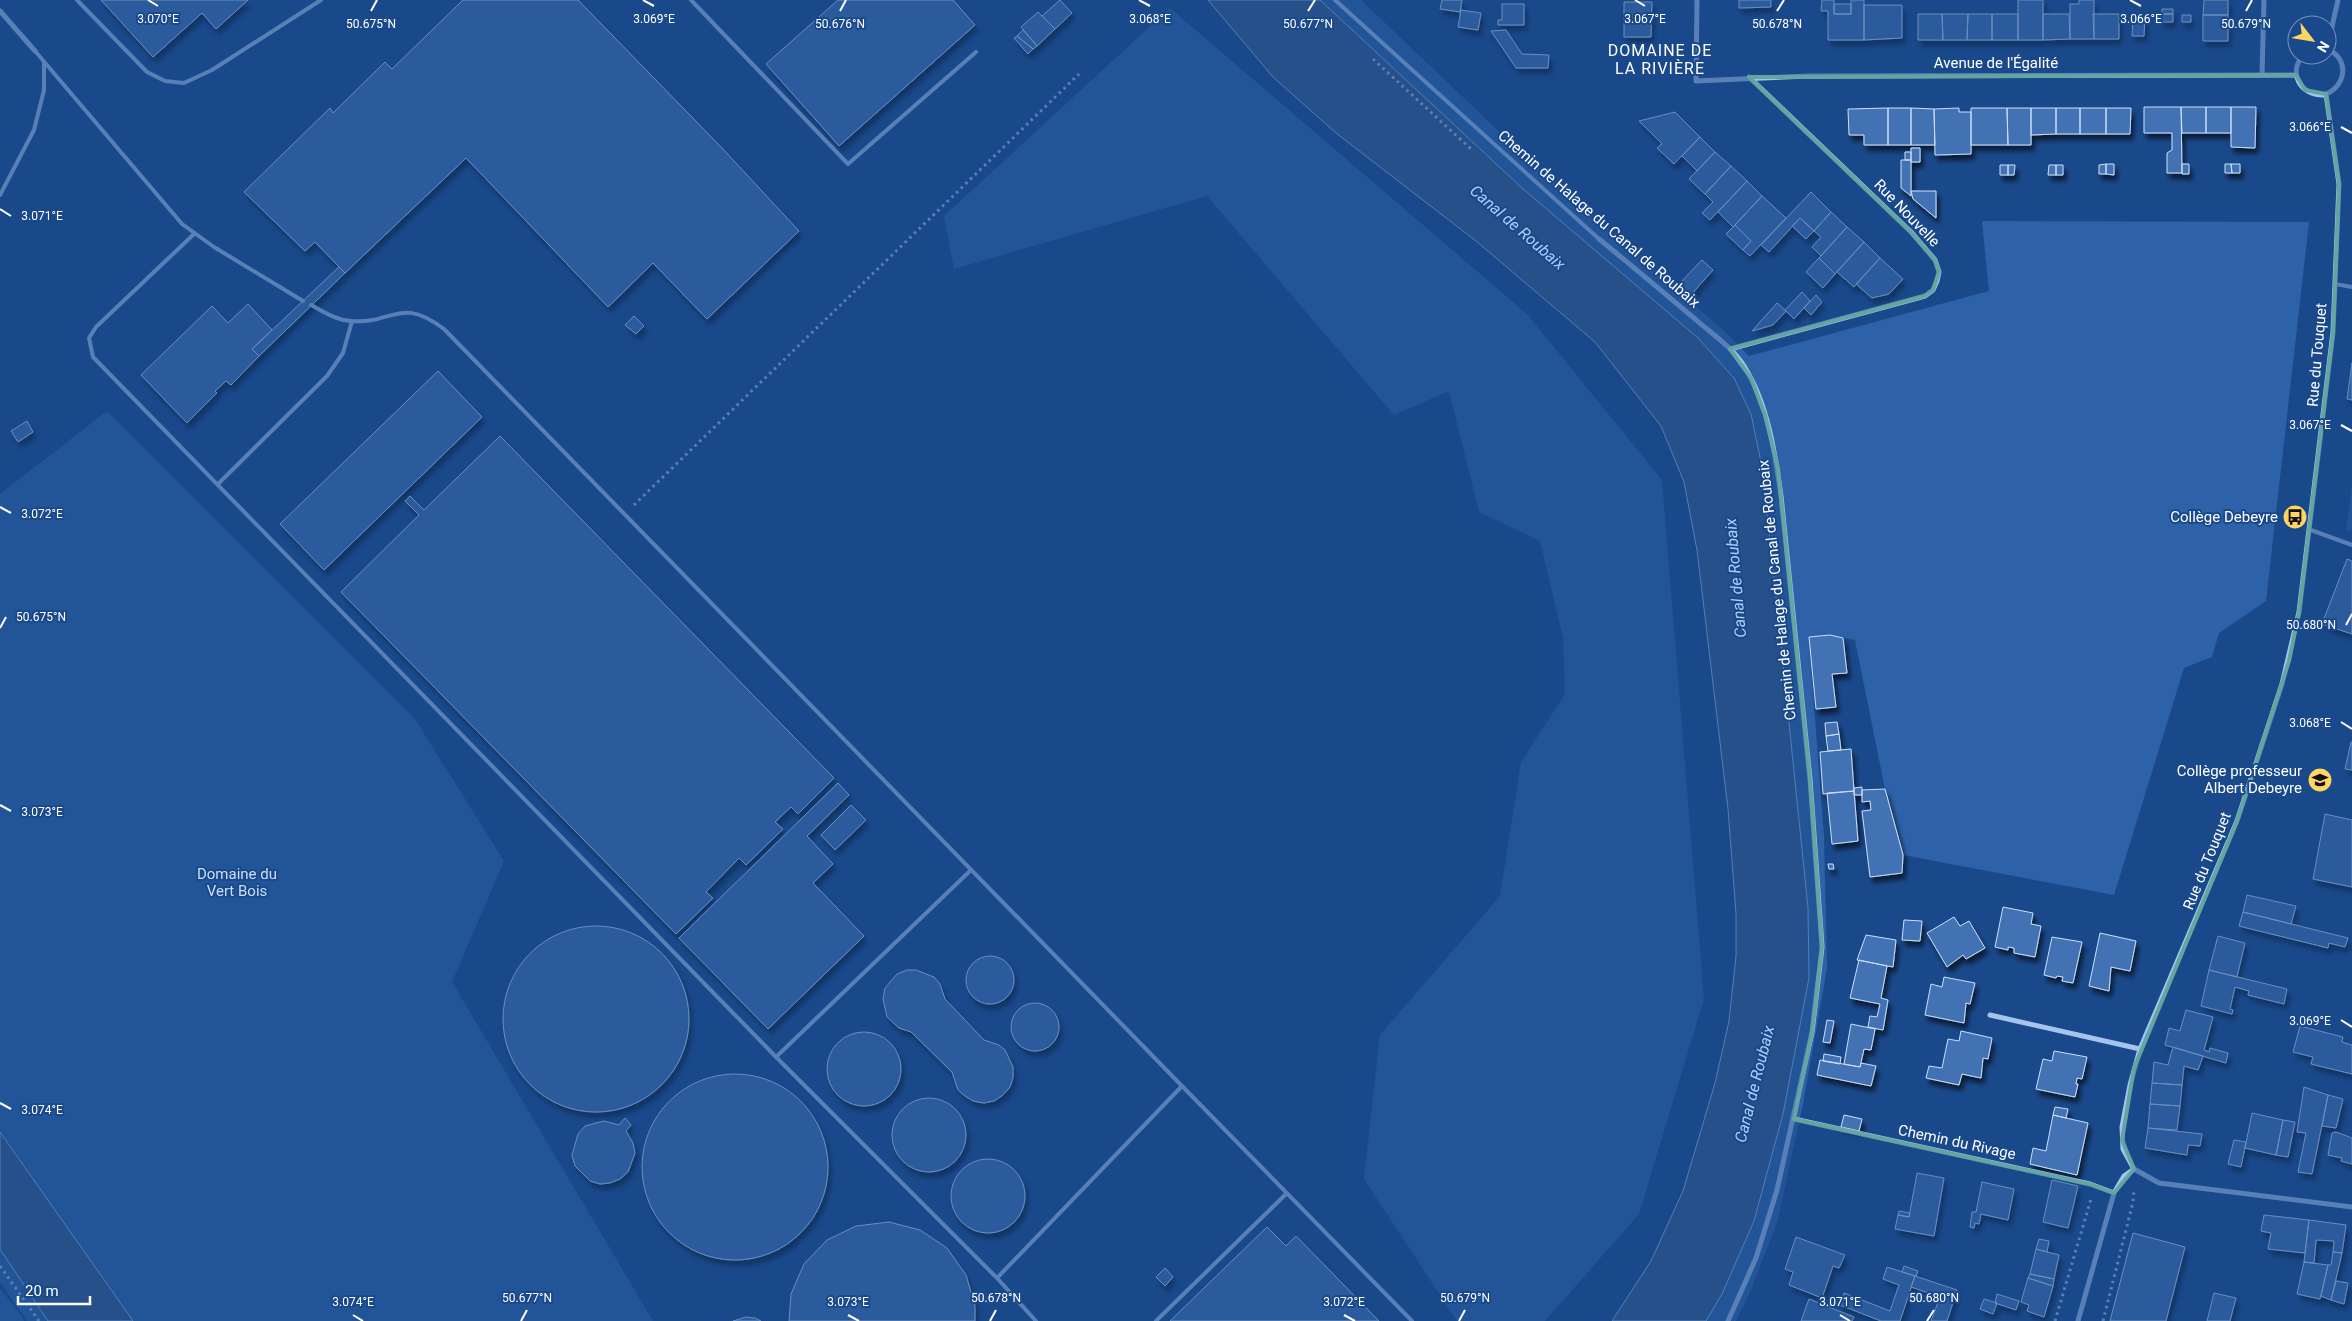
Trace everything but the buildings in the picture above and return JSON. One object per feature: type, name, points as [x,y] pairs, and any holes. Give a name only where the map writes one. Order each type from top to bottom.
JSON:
[{"type":"street","name":"Avenue de l'Égalité","points":[[1697,0],[1696,81],[1749,77],[2296,75]]},
{"type":"street","points":[[2262,75],[2264,0]]},
{"type":"street","points":[[2335,15],[2338,0]]},
{"type":"street","points":[[0,10],[35,52]]},
{"type":"street","points":[[2297,65],[2296,75],[2300,85],[2305,90],[2316,94],[2326,94],[2338,86],[2343,74],[2337,56]]},
{"type":"street","name":"Rue Nouvelle","points":[[1730,349],[1925,296],[1932,290],[1939,272],[1935,260],[1911,232],[1749,77]]},
{"type":"street","name":"Rue du Touquet","points":[[2134,1169],[2127,1159],[2122,1140],[2125,1105],[2140,1049],[2226,849],[2266,738],[2294,638],[2310,530],[2330,365],[2336,284],[2339,172],[2326,94]]},
{"type":"street","name":"Chemin de Halage du Canal de Roubaix","points":[[1599,239],[1740,359],[1751,378],[1765,414],[1776,462],[1810,779],[1822,947],[1812,1032],[1777,1190],[1756,1258],[1728,1321]]},
{"type":"street","points":[[1990,1015],[2140,1049]]},
{"type":"street","name":"Chemin du Rivage","points":[[1794,1119],[2095,1186],[2114,1193]]},
{"type":"street","points":[[2078,1321],[2114,1193],[2124,1176],[2134,1169],[2158,1183],[2352,1207]]},
{"type":"lane","points":[[77,0],[147,72],[165,81],[184,83],[212,70],[321,0]]},
{"type":"lane","points":[[691,0],[848,164],[976,52]]},
{"type":"lane","name":"Chemin de Halage du Canal de Roubaix","points":[[1335,0],[1599,239]]},
{"type":"lane","points":[[35,52],[171,212],[194,234],[303,302]]},
{"type":"lane","points":[[0,195],[34,130],[44,90],[44,62]]},
{"type":"lane","points":[[194,234],[96,327],[89,338],[93,357],[776,1057],[997,1278],[1036,1321]]},
{"type":"lane","points":[[2336,284],[2352,287]]},
{"type":"lane","points":[[311,305],[338,319],[352,321],[401,312],[413,312],[434,321],[444,329],[1412,1321]]},
{"type":"lane","points":[[218,484],[337,364],[348,342],[352,321]]},
{"type":"lane","points":[[2310,530],[2352,545]]},
{"type":"lane","points":[[776,1057],[971,870]]},
{"type":"lane","points":[[997,1278],[1182,1086]]},
{"type":"lane","points":[[1156,1321],[1287,1193]]},
{"type":"path","points":[[1373,59],[1472,150]]},
{"type":"path","points":[[624,514],[1079,74]]},
{"type":"path","points":[[2103,1321],[2134,1202],[2134,1169]]},
{"type":"path","points":[[2055,1321],[2095,1186]]},
{"type":"path","points":[[0,1266],[39,1321]]},
{"type":"highlighted area","points":[[2296,75],[2305,90],[2326,94],[2339,184],[2333,332],[2299,612],[2289,661],[2237,821],[2134,1068],[2122,1140],[2134,1169],[2114,1193],[2090,1184],[1794,1119],[1812,1032],[1822,947],[1810,779],[1778,468],[1765,415],[1751,378],[1730,349],[1925,296],[1933,290],[1939,272],[1935,260],[1911,232],[1749,77]]},
{"type":"green space","points":[[1320,0],[1361,0],[1509,141],[1723,330],[1749,356],[1989,291],[1982,221],[2309,222],[2266,601],[2219,633],[2212,657],[2184,668],[2114,895],[1903,855],[1885,789],[1855,640],[1830,635],[1809,638],[1824,837],[1827,968],[1803,1104],[1777,1223],[1751,1290],[1736,1321],[1706,1321],[1722,1294],[1754,1221],[1783,1114],[1809,978],[1808,908],[1779,625],[1762,467],[1751,414],[1698,338],[1522,188]]},
{"type":"green space","points":[[1170,8],[1527,314],[1662,480],[1704,999],[1639,1214],[1545,1321],[1457,1321],[1364,1179],[1380,1035],[1500,896],[1521,762],[1565,694],[1563,638],[1540,541],[1479,512],[1449,391],[1394,415],[1207,196],[954,269],[944,216]]},
{"type":"green space","name":"Domaine du Vert Bois","points":[[107,411],[415,719],[504,861],[452,982],[653,1321],[133,1321],[0,1131],[0,494]]},
{"type":"green space","points":[[2352,486],[2352,531],[2346,530]]},
{"type":"green space","points":[[0,1249],[48,1321],[27,1321],[0,1282]]},
{"type":"green space","points":[[0,1288],[22,1317],[24,1321],[0,1321]]},
{"type":"water","name":"Canal de Roubaix","points":[[1208,0],[1320,0],[1522,188],[1698,338],[1734,378],[1751,414],[1762,467],[1779,625],[1808,908],[1809,978],[1783,1114],[1754,1221],[1722,1294],[1706,1321],[1612,1321],[1651,1261],[1683,1191],[1715,1083],[1729,1021],[1736,956],[1736,914],[1728,809],[1697,550],[1684,482],[1661,426],[1595,342],[1476,241],[1336,133],[1273,77]]},
{"type":"water","points":[[0,1132],[133,1321],[48,1321],[0,1249]]},
{"type":"place","name":"Collège Debeyre","points":[[2295,517]]},
{"type":"place","name":"Collège professeur Albert Debeyre","points":[[2320,780]]},
{"type":"district","name":"DOMAINE DE LA RIVIÈRE","points":[[1660,59]]}]
